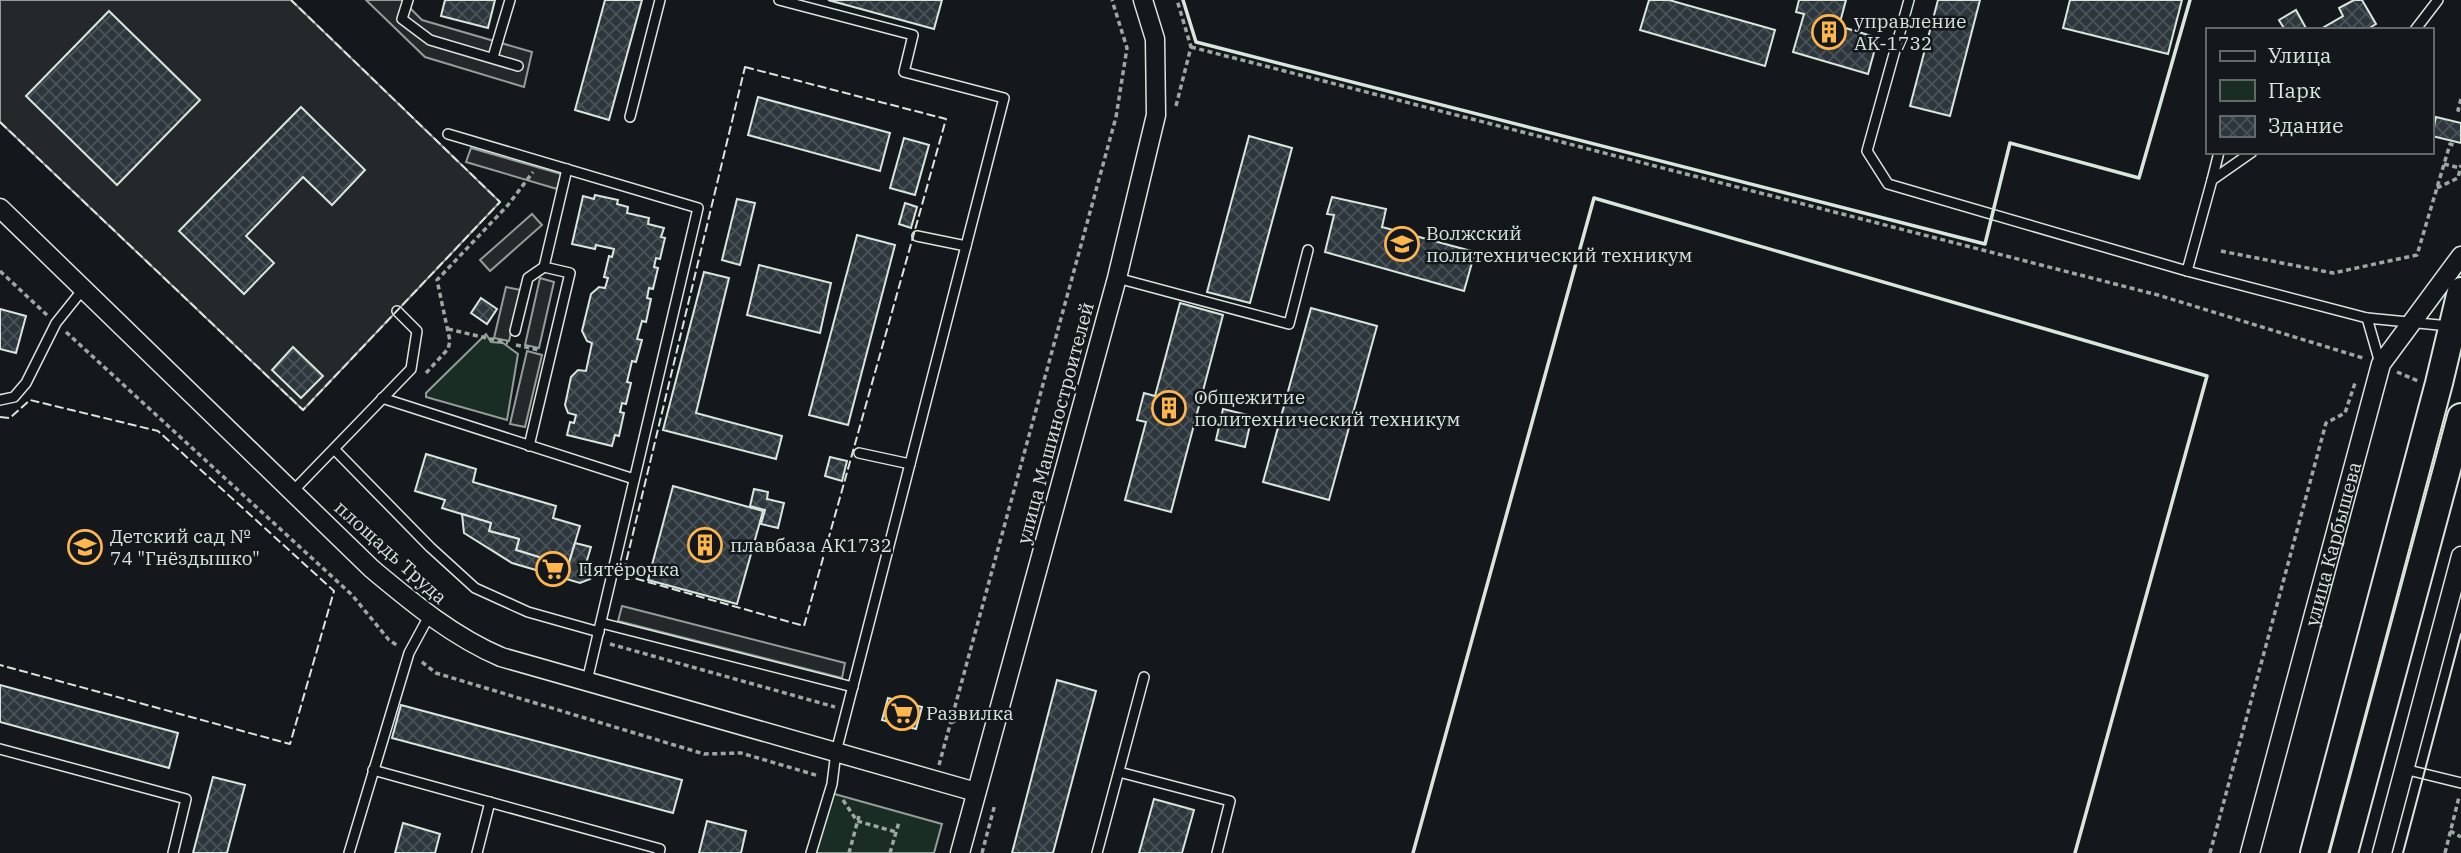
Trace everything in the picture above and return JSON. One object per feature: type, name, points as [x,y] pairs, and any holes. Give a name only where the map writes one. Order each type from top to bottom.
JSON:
[{"type":"street","name":"улица Машиностроителей","points":[[960,853],[1116,278],[1156,115],[1155,39],[1143,0]]},
{"type":"street","name":"площадь Труда","points":[[0,208],[373,569],[429,616],[459,636],[501,657],[976,792]]},
{"type":"street","name":"улица Карбышева","points":[[2250,853],[2382,365],[2461,257]]},
{"type":"street","points":[[2315,853],[2457,327],[2461,291]]},
{"type":"street","points":[[2344,853],[2461,417]]},
{"type":"street","points":[[2382,853],[2461,556]]},
{"type":"lane","points":[[408,0],[402,19],[430,40],[518,66]]},
{"type":"lane","points":[[494,57],[510,0]]},
{"type":"lane","points":[[630,117],[660,0]]},
{"type":"lane","points":[[779,0],[913,35],[904,72],[1004,98],[836,752],[832,784],[811,853]]},
{"type":"lane","points":[[1909,0],[1867,151],[1888,184],[2187,271],[2367,318],[2457,327]]},
{"type":"lane","points":[[2417,28],[2438,0]]},
{"type":"lane","points":[[448,134],[698,208],[587,681]]},
{"type":"lane","points":[[2187,271],[2218,154]]},
{"type":"lane","points":[[2212,180],[2249,154]]},
{"type":"lane","points":[[515,331],[528,278],[544,267],[567,169]]},
{"type":"lane","points":[[916,236],[966,246]]},
{"type":"lane","points":[[1116,278],[1289,324],[1308,250]]},
{"type":"lane","points":[[529,446],[570,273],[544,267]]},
{"type":"lane","points":[[0,400],[14,397],[26,383],[56,323],[84,288]]},
{"type":"lane","points":[[293,491],[411,369],[417,331],[397,311]]},
{"type":"lane","points":[[2367,318],[2382,365]]},
{"type":"lane","points":[[382,398],[634,479]]},
{"type":"lane","points":[[334,449],[430,547],[475,588],[528,612],[599,632],[853,687]]},
{"type":"lane","points":[[859,453],[910,464]]},
{"type":"lane","points":[[349,853],[409,653],[429,616]]},
{"type":"lane","points":[[1097,853],[1144,677]]},
{"type":"lane","points":[[0,749],[187,799],[173,853]]},
{"type":"lane","points":[[2404,769],[2461,785]]},
{"type":"lane","points":[[373,770],[660,849],[659,853]]},
{"type":"lane","points":[[1119,772],[1230,801],[1217,853]]},
{"type":"lane","points":[[477,853],[490,802]]},
{"type":"path","points":[[934,780],[1116,117],[1127,48],[1112,0]]},
{"type":"path","points":[[1177,0],[1191,47],[2158,295],[2363,358],[2427,384]]},
{"type":"path","points":[[2461,99],[2458,110],[2461,111]]},
{"type":"path","points":[[2221,251],[2333,273],[2417,255],[2450,144],[2456,146]]},
{"type":"path","points":[[423,376],[448,349],[450,341],[437,280],[508,205],[540,162]]},
{"type":"path","points":[[2437,189],[2458,178],[2461,167],[2444,164]]},
{"type":"path","points":[[0,271],[352,595],[389,640],[436,673],[704,754],[741,753],[828,778],[858,819],[896,832]]},
{"type":"path","points":[[447,329],[551,353]]},
{"type":"path","points":[[2359,369],[2363,358]]},
{"type":"path","points":[[2210,853],[2326,423],[2345,413],[2356,380]]},
{"type":"path","points":[[599,632],[847,711]]},
{"type":"path","points":[[2445,853],[2461,785]]},
{"type":"path","points":[[849,853],[858,819]]},
{"type":"path","points":[[890,853],[899,822]]},
{"type":"path","points":[[2450,831],[2461,837]]},
{"type":"green space","points":[[486,334],[491,342],[503,343],[518,354],[507,420],[426,397],[426,393]]},
{"type":"green space","points":[[831,793],[942,824],[934,853],[815,853]]},
{"type":"shaded area","points":[[0,0],[291,0],[500,202],[303,410],[0,122]]},
{"type":"shaded area","points":[[366,0],[402,0],[422,20],[532,52],[524,87],[425,57]]},
{"type":"shaded area","points":[[471,148],[561,174],[557,189],[466,162]]},
{"type":"shaded area","points":[[532,214],[542,225],[490,271],[480,260]]},
{"type":"shaded area","points":[[540,278],[554,282],[539,348],[525,345]]},
{"type":"shaded area","points":[[506,287],[521,290],[509,341],[494,338]]},
{"type":"shaded area","points":[[527,351],[542,355],[525,427],[510,424]]},
{"type":"shaded area","points":[[622,606],[845,663],[842,678],[618,621]]},
{"type":"building","points":[[445,0],[495,0],[488,28],[441,16]]},
{"type":"building","points":[[605,0],[642,0],[609,120],[575,110]]},
{"type":"building","points":[[828,0],[942,0],[934,29]]},
{"type":"building","points":[[1649,0],[1669,0],[1775,30],[1765,66],[1640,30]]},
{"type":"building","name":"управление AK-1732","points":[[1799,0],[1846,0],[1839,26],[1878,38],[1868,74],[1793,52],[1804,14],[1796,12]]},
{"type":"building","points":[[1938,0],[1980,0],[1950,116],[1910,106]]},
{"type":"building","points":[[2070,0],[2182,0],[2168,54],[2063,28]]},
{"type":"building","points":[[2354,0],[2362,0],[2376,24],[2369,28],[2322,28],[2343,16],[2339,8]]},
{"type":"building","points":[[2296,10],[2306,28],[2284,28],[2279,20]]},
{"type":"building","points":[[109,11],[200,100],[117,185],[26,96]]},
{"type":"building","points":[[758,97],[890,133],[880,171],[748,135]]},
{"type":"building","points":[[301,107],[365,170],[332,205],[303,177],[246,236],[274,263],[244,294],[179,231]]},
{"type":"building","points":[[2436,117],[2461,123],[2461,143],[2433,136]]},
{"type":"building","points":[[1249,136],[1292,148],[1250,303],[1207,292]]},
{"type":"building","points":[[904,138],[929,145],[915,195],[890,188]]},
{"type":"building","points":[[595,195],[618,200],[617,204],[628,207],[627,213],[649,218],[648,224],[664,228],[661,237],[665,238],[660,259],[656,258],[654,267],[658,268],[653,289],[649,288],[647,298],[651,299],[646,322],[642,321],[637,339],[642,340],[636,362],[632,361],[626,404],[622,403],[620,412],[624,413],[619,436],[615,435],[612,446],[567,435],[570,422],[574,423],[576,415],[568,413],[565,405],[571,377],[578,370],[586,371],[592,343],[587,341],[582,331],[591,294],[599,287],[605,288],[608,278],[604,277],[609,256],[612,257],[614,249],[596,245],[595,249],[572,244],[583,196],[594,199]]},
{"type":"building","name":"Волжский политехнический техникум","points":[[1332,197],[1386,209],[1382,227],[1475,252],[1464,291],[1325,252],[1334,215],[1327,214]]},
{"type":"building","points":[[737,199],[755,203],[740,265],[722,260]]},
{"type":"building","points":[[905,203],[917,207],[911,228],[899,224]]},
{"type":"building","points":[[857,235],[895,245],[848,425],[809,415]]},
{"type":"building","points":[[759,265],[831,283],[820,333],[747,315]]},
{"type":"building","points":[[704,272],[729,278],[696,413],[782,436],[776,459],[663,430]]},
{"type":"building","points":[[481,298],[497,309],[487,324],[471,313]]},
{"type":"building","name":"Общежитие политехнический техникум","points":[[1180,303],[1223,315],[1171,512],[1125,500],[1146,422],[1137,420],[1144,393],[1155,396]]},
{"type":"building","points":[[1311,308],[1377,326],[1329,500],[1263,482]]},
{"type":"building","points":[[0,309],[26,316],[16,353],[0,349]]},
{"type":"building","points":[[293,347],[323,376],[301,398],[272,370]]},
{"type":"building","points":[[1223,409],[1252,416],[1245,447],[1216,440]]},
{"type":"building","points":[[426,454],[476,469],[473,482],[556,506],[553,518],[580,526],[568,566],[516,550],[519,539],[489,531],[491,523],[442,508],[445,500],[415,491]]},
{"type":"building","points":[[830,457],[847,461],[842,481],[825,476]]},
{"type":"building","name":"плавбаза АК1732","points":[[673,486],[763,511],[737,604],[648,580]]},
{"type":"building","points":[[754,489],[768,492],[767,499],[784,503],[778,528],[761,524],[765,510],[750,506]]},
{"type":"building","points":[[462,514],[491,523],[489,531],[519,539],[516,550],[568,566],[575,543],[591,547],[584,570],[590,579],[580,583],[512,563],[464,533]]},
{"type":"building","points":[[1057,680],[1096,691],[1053,853],[1012,853]]},
{"type":"building","points":[[0,685],[178,733],[169,768],[0,722]]},
{"type":"building","name":"Развилка","points":[[888,698],[922,707],[916,729],[882,720]]},
{"type":"building","points":[[401,705],[682,780],[673,813],[392,738]]},
{"type":"building","points":[[213,777],[245,785],[227,853],[193,853]]},
{"type":"building","points":[[1154,799],[1194,810],[1182,853],[1139,853]]},
{"type":"building","points":[[707,821],[746,831],[741,853],[699,853]]},
{"type":"building","points":[[403,823],[440,834],[435,853],[395,853]]},
{"type":"tram line","points":[[2403,853],[2461,634]]},
{"type":"fence","points":[[0,122],[303,410],[500,202],[291,0]]},
{"type":"fence","points":[[745,67],[946,119],[804,626],[623,575],[745,67]]},
{"type":"fence","points":[[0,417],[10,418],[30,400],[158,431],[334,591],[290,744],[0,665]]},
{"type":"wall","points":[[1183,0],[1196,42],[1985,244],[2010,143],[2139,178],[2190,0]]},
{"type":"wall","points":[[1413,853],[1594,198],[2207,376],[2075,853]]},
{"type":"place","name":"управление AK-1732","points":[[1829,32]]},
{"type":"place","name":"Волжский политехнический техникум","points":[[1402,244]]},
{"type":"place","name":"Общежитие политехнический техникум","points":[[1169,408]]},
{"type":"place","name":"плавбаза АК1732","points":[[705,545]]},
{"type":"place","name":"Детский сад № 74 \"Гнёздышко\"","points":[[85,547]]},
{"type":"place","name":"Пятёрочка","points":[[553,569]]},
{"type":"place","name":"Развилка","points":[[902,713]]}]
